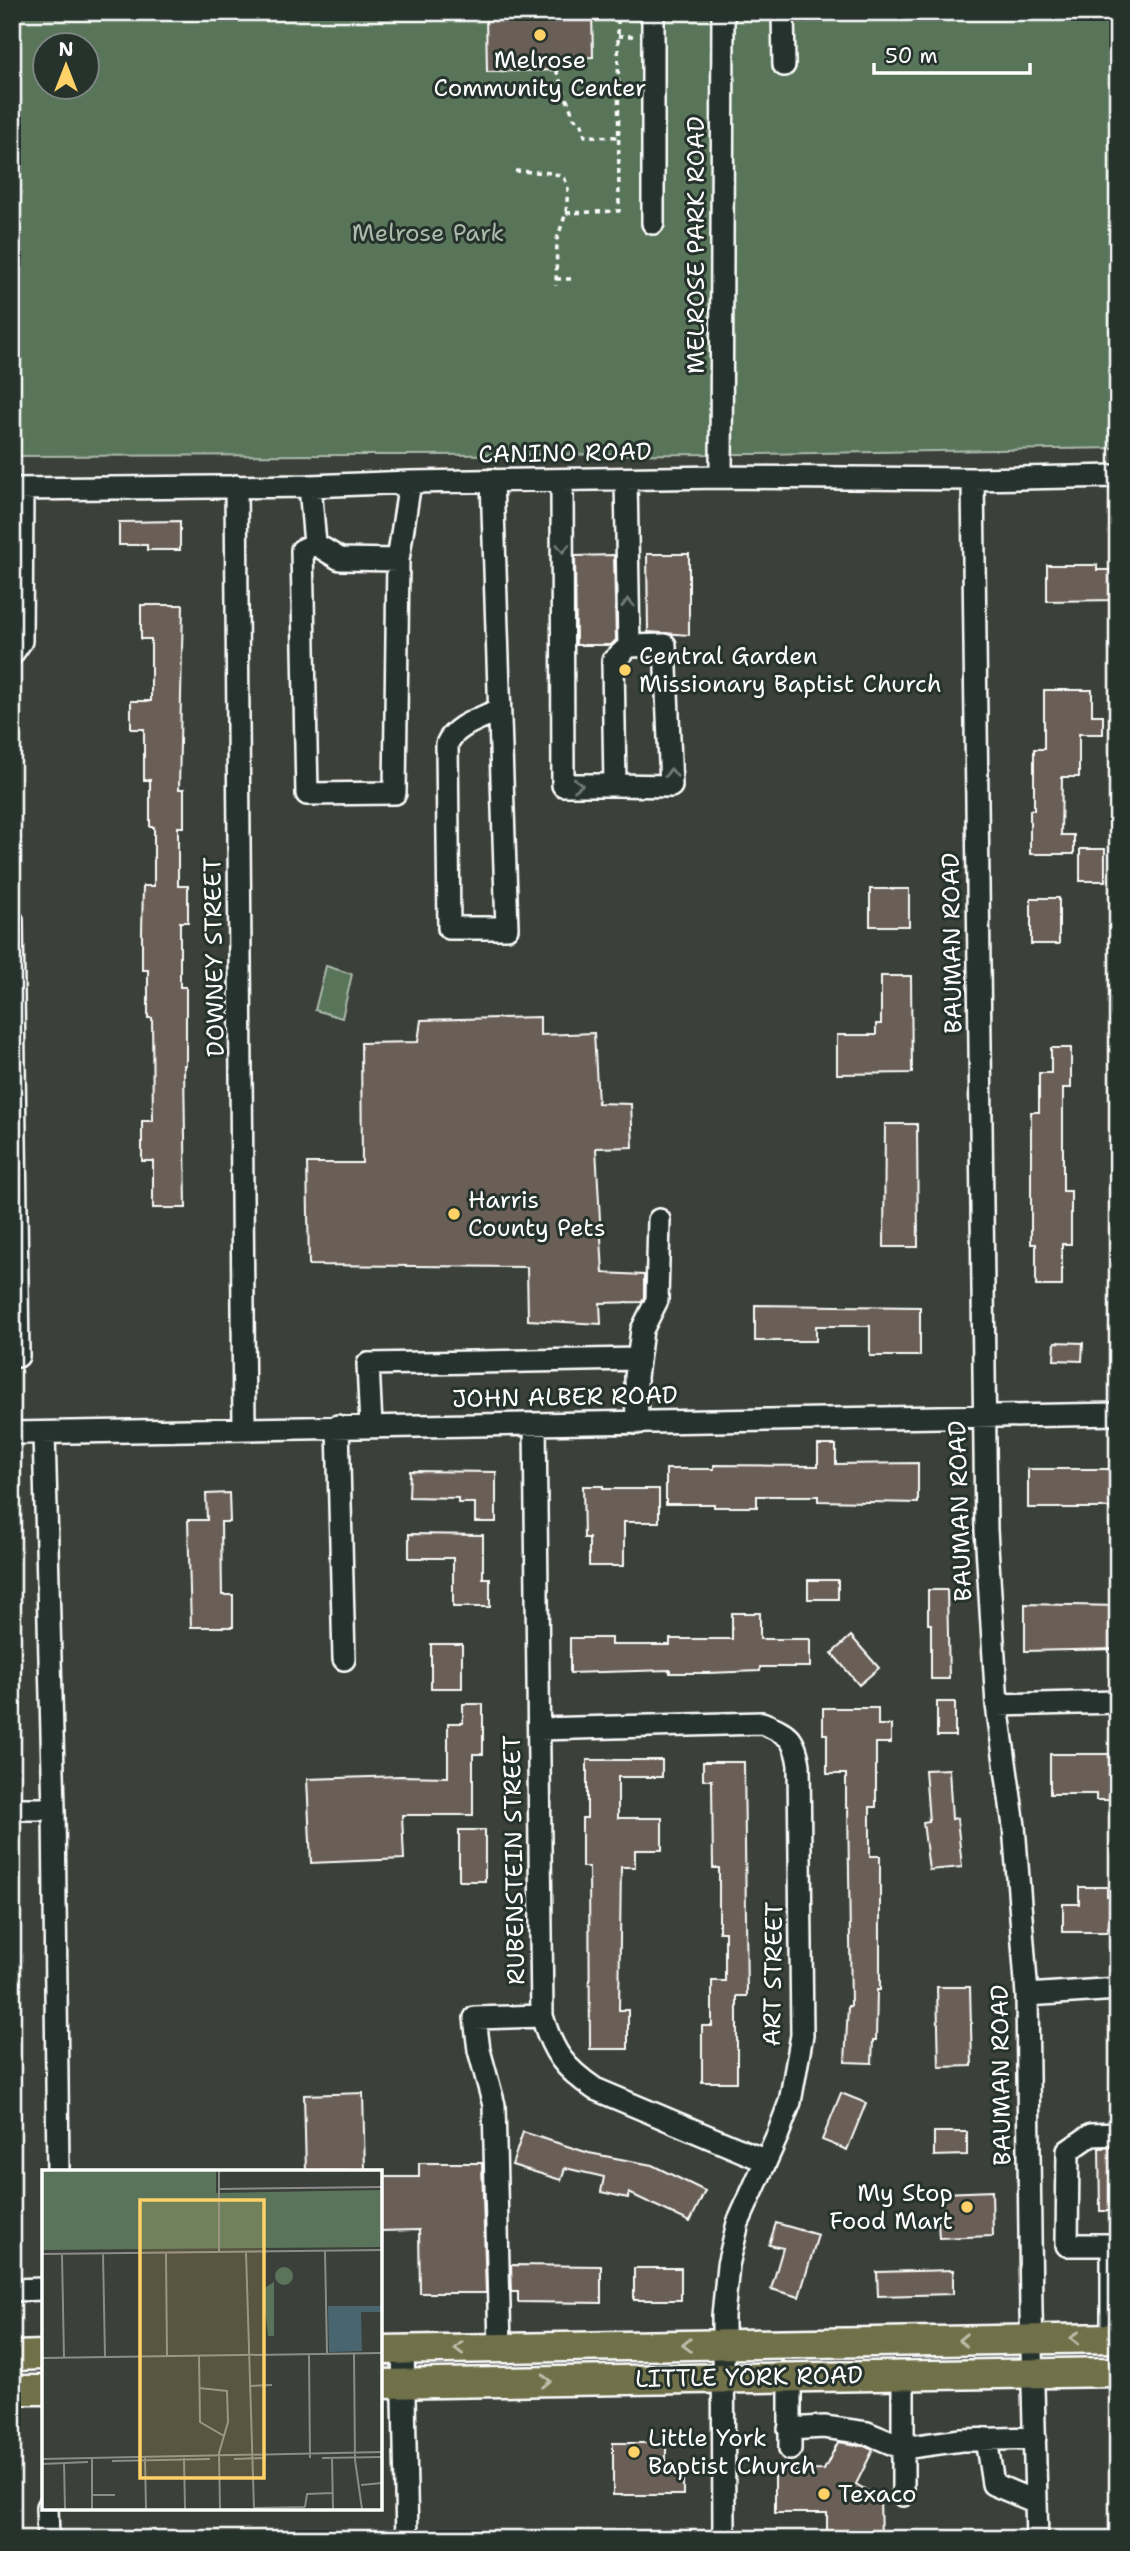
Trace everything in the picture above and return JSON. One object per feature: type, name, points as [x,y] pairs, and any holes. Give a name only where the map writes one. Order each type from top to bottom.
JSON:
[{"type":"main road","name":"LITTLE YORK ROAD","points":[[392,2349],[1115,2338]]},
{"type":"main road","points":[[12,2356],[42,2355]]},
{"type":"main road","name":"LITTLE YORK ROAD","points":[[392,2384],[1118,2372]]},
{"type":"main road","points":[[12,2390],[42,2390]]},
{"type":"street","points":[[653,12],[653,222]]},
{"type":"street","name":"MELROSE PARK ROAD","points":[[721,477],[723,12]]},
{"type":"street","points":[[783,12],[784,65]]},
{"type":"street","name":"CANINO ROAD","points":[[17,489],[721,477],[1118,477]]},
{"type":"street","points":[[626,479],[629,646]]},
{"type":"street","name":"BAUMAN ROAD","points":[[973,479],[985,1530],[997,1705],[1014,1826],[1027,1995],[1031,2339],[1036,2502],[1031,2537]]},
{"type":"street","points":[[492,480],[507,928],[449,928],[447,744],[450,736],[458,729],[498,710]]},
{"type":"street","points":[[562,480],[563,785],[671,786],[665,645],[629,646],[612,661],[615,785]]},
{"type":"street","points":[[315,544],[302,550],[307,794],[395,793],[398,560],[410,482]]},
{"type":"street","name":"DOWNEY STREET","points":[[236,486],[244,1428]]},
{"type":"street","points":[[310,486],[315,544]]},
{"type":"street","points":[[12,654],[21,641],[17,489]]},
{"type":"street","points":[[315,544],[340,559],[398,560]]},
{"type":"street","points":[[12,920],[18,1356],[12,1356]]},
{"type":"street","points":[[638,1423],[636,1377],[642,1330],[657,1300],[659,1220]]},
{"type":"street","points":[[371,1426],[368,1364],[638,1359]]},
{"type":"street","name":"JOHN ALBER ROAD","points":[[12,1433],[1118,1414]]},
{"type":"street","name":"RUBENSTEIN STREET","points":[[535,1424],[542,2016],[558,2057],[574,2074],[595,2089],[766,2161]]},
{"type":"street","points":[[338,1426],[344,1659]]},
{"type":"street","points":[[44,1433],[54,1809],[58,2170]]},
{"type":"street","points":[[997,1705],[1118,1702]]},
{"type":"street","name":"ART STREET","points":[[539,1730],[762,1723],[791,1738],[796,1750],[799,1765],[802,2035],[790,2102],[738,2223],[728,2265],[723,2316],[722,2378],[724,2539]]},
{"type":"street","points":[[12,1809],[54,1809]]},
{"type":"street","points":[[1027,1995],[1118,1989]]},
{"type":"street","points":[[500,2348],[494,2105],[479,2050],[475,2018],[542,2016]]},
{"type":"street","points":[[1115,2338],[1115,2265],[1112,2245],[1067,2245],[1068,2151],[1091,2135],[1118,2134]]},
{"type":"street","points":[[1029,2172],[1068,2172]]},
{"type":"street","points":[[12,2290],[42,2290]]},
{"type":"street","points":[[392,2349],[392,2384],[407,2539]]},
{"type":"street","points":[[903,2375],[904,2495]]},
{"type":"street","points":[[790,2376],[789,2439],[824,2427],[867,2433],[904,2448],[961,2440],[1035,2438]]},
{"type":"street","points":[[986,2439],[993,2484],[1036,2502]]},
{"type":"street","points":[[47,2509],[48,2539]]},
{"type":"path","points":[[566,213],[619,211],[618,12]]},
{"type":"path","points":[[556,70],[574,118],[582,124],[585,136],[619,137]]},
{"type":"path","points":[[514,172],[554,173],[565,179],[568,189],[566,213],[557,239],[556,286]]},
{"type":"path","points":[[556,279],[573,279]]},
{"type":"green space","name":"Melrose Park","points":[[12,12],[1118,12],[1118,448],[758,454],[12,456]]},
{"type":"green space","points":[[326,966],[352,974],[342,1018],[315,1010]]},
{"type":"building","name":"Melrose Community Center","points":[[486,12],[592,12],[593,57],[556,58],[556,70],[487,72]]},
{"type":"building","points":[[180,521],[180,550],[147,550],[147,545],[119,545],[119,522]]},
{"type":"building","points":[[647,554],[689,554],[689,635],[648,632]]},
{"type":"building","points":[[614,555],[616,640],[611,645],[576,645],[575,556]]},
{"type":"building","points":[[1047,565],[1097,565],[1097,570],[1118,570],[1118,600],[1047,601]]},
{"type":"building","points":[[141,605],[183,605],[179,789],[184,789],[184,827],[178,827],[178,886],[188,886],[188,922],[180,922],[180,987],[186,987],[186,1208],[153,1208],[153,1161],[142,1161],[142,1121],[153,1121],[152,1018],[148,1018],[148,970],[142,970],[142,932],[143,886],[154,886],[154,827],[150,827],[150,780],[144,780],[144,729],[131,729],[131,701],[151,701],[151,639],[141,639]]},
{"type":"building","points":[[1044,690],[1092,690],[1092,715],[1103,715],[1103,734],[1079,734],[1079,777],[1062,777],[1061,835],[1074,835],[1074,854],[1030,854],[1030,810],[1034,810],[1034,749],[1044,749]]},
{"type":"building","points":[[1080,849],[1105,849],[1105,881],[1080,881]]},
{"type":"building","points":[[870,889],[909,889],[909,926],[870,926]]},
{"type":"building","points":[[1031,898],[1059,898],[1059,944],[1031,944]]},
{"type":"building","points":[[881,976],[911,976],[912,1073],[837,1074],[837,1035],[876,1035],[876,1024],[881,1024]]},
{"type":"building","name":"Harris County Pets","points":[[540,1017],[540,1035],[594,1033],[598,1103],[631,1104],[633,1147],[596,1148],[603,1273],[644,1275],[642,1302],[600,1303],[601,1324],[528,1320],[527,1267],[309,1265],[307,1163],[362,1163],[361,1043],[418,1042],[421,1020]]},
{"type":"building","points":[[1051,1048],[1071,1048],[1071,1088],[1063,1088],[1063,1191],[1071,1191],[1071,1244],[1062,1244],[1062,1286],[1036,1286],[1036,1244],[1031,1244],[1031,1112],[1039,1112],[1039,1073],[1051,1073]]},
{"type":"building","points":[[885,1124],[917,1124],[918,1247],[884,1247]]},
{"type":"building","points":[[755,1305],[920,1307],[920,1356],[870,1356],[870,1326],[816,1326],[816,1341],[755,1341]]},
{"type":"building","points":[[1055,1342],[1083,1343],[1082,1361],[1054,1360]]},
{"type":"building","points":[[818,1445],[836,1445],[836,1464],[918,1463],[918,1503],[818,1501],[818,1496],[757,1496],[757,1507],[666,1504],[666,1469],[714,1469],[714,1465],[818,1466]]},
{"type":"building","points":[[1028,1469],[1118,1469],[1118,1508],[1028,1508]]},
{"type":"building","points":[[410,1471],[496,1472],[496,1522],[475,1522],[475,1503],[458,1503],[458,1498],[409,1497]]},
{"type":"building","points":[[583,1486],[603,1486],[603,1489],[659,1489],[659,1522],[624,1522],[624,1566],[589,1566],[589,1538],[584,1538]]},
{"type":"building","points":[[229,1493],[230,1522],[221,1522],[222,1595],[233,1595],[233,1627],[191,1627],[188,1520],[207,1520],[206,1494]]},
{"type":"building","points":[[409,1534],[483,1535],[483,1578],[490,1578],[490,1607],[453,1607],[453,1558],[409,1558]]},
{"type":"building","points":[[808,1580],[838,1580],[838,1599],[808,1599]]},
{"type":"building","points":[[928,1590],[947,1590],[949,1679],[931,1679]]},
{"type":"building","points":[[1025,1604],[1118,1606],[1118,1649],[1025,1651]]},
{"type":"building","points":[[732,1613],[760,1613],[760,1639],[810,1639],[810,1667],[760,1667],[760,1671],[708,1673],[670,1673],[670,1670],[570,1673],[570,1638],[611,1638],[611,1645],[670,1645],[670,1639],[732,1639]]},
{"type":"building","points":[[851,1636],[879,1668],[859,1685],[832,1653]]},
{"type":"building","points":[[431,1644],[462,1644],[462,1688],[431,1688]]},
{"type":"building","points":[[937,1702],[955,1702],[955,1736],[937,1736]]},
{"type":"building","points":[[463,1704],[483,1704],[483,1754],[473,1754],[473,1815],[402,1815],[404,1859],[311,1863],[307,1779],[448,1777],[448,1723],[463,1723]]},
{"type":"building","points":[[823,1708],[878,1708],[878,1725],[891,1725],[891,1743],[876,1743],[876,1807],[870,1807],[870,1856],[880,1856],[880,1990],[877,1990],[876,2040],[873,2040],[872,2063],[845,2062],[848,2006],[851,2006],[846,1774],[827,1774],[827,1734],[823,1734]]},
{"type":"building","points":[[1050,1754],[1118,1754],[1118,1800],[1096,1800],[1096,1794],[1050,1794]]},
{"type":"building","points":[[587,1760],[662,1760],[662,1777],[618,1777],[618,1818],[662,1818],[662,1850],[635,1850],[635,1867],[621,1867],[619,2010],[628,2010],[628,2049],[590,2049],[589,1867],[582,1867],[582,1818],[587,1818]]},
{"type":"building","points":[[703,1762],[744,1762],[747,1996],[737,1996],[737,2082],[702,2082],[702,2026],[712,2026],[712,1981],[725,1981],[725,1932],[719,1932],[719,1868],[713,1868],[712,1780],[703,1780]]},
{"type":"building","points":[[949,1769],[952,1819],[957,1818],[962,1867],[929,1870],[923,1822],[929,1821],[925,1770]]},
{"type":"building","points":[[459,1830],[485,1830],[485,1881],[459,1881]]},
{"type":"building","points":[[1079,1887],[1107,1887],[1107,1896],[1118,1896],[1118,1927],[1107,1927],[1107,1932],[1063,1932],[1063,1904],[1079,1904]]},
{"type":"building","points":[[937,1987],[970,1987],[972,2066],[939,2067]]},
{"type":"building","points":[[363,2093],[365,2170],[306,2170],[304,2095]]},
{"type":"building","points":[[841,2093],[866,2103],[847,2150],[822,2140]]},
{"type":"building","points":[[523,2132],[589,2153],[652,2165],[705,2191],[690,2222],[629,2193],[628,2198],[601,2192],[604,2177],[565,2168],[561,2180],[512,2165]]},
{"type":"building","points":[[934,2132],[967,2132],[967,2155],[934,2156]]},
{"type":"building","points":[[1118,2147],[1118,2211],[1100,2211],[1099,2148]]},
{"type":"building","points":[[419,2163],[482,2163],[486,2293],[420,2293],[419,2230],[382,2231],[382,2177],[419,2177]]},
{"type":"building","name":"My Stop Food Mart","points":[[992,2191],[993,2236],[939,2238],[942,2193]]},
{"type":"building","points":[[776,2223],[818,2235],[799,2297],[771,2289],[783,2248],[769,2245]]},
{"type":"building","points":[[511,2265],[601,2266],[601,2303],[518,2302],[518,2292],[512,2292]]},
{"type":"building","points":[[634,2268],[681,2268],[681,2300],[634,2300]]},
{"type":"building","points":[[953,2270],[953,2294],[878,2296],[877,2272]]},
{"type":"building","points":[[838,2442],[873,2450],[856,2484],[880,2498],[881,2539],[827,2539],[827,2513],[775,2513],[775,2471],[824,2470]]},
{"type":"building","points":[[613,2443],[666,2443],[666,2466],[683,2466],[683,2495],[613,2495]]},
{"type":"place","name":"Melrose Community Center","points":[[540,35]]},
{"type":"place","name":"Central Garden Missionary Baptist Church","points":[[625,670]]},
{"type":"place","name":"Harris County Pets","points":[[454,1214]]},
{"type":"place","name":"My Stop Food Mart","points":[[967,2207]]},
{"type":"place","name":"Little York Baptist Church","points":[[634,2452]]},
{"type":"place","name":"Texaco","points":[[824,2494]]}]
